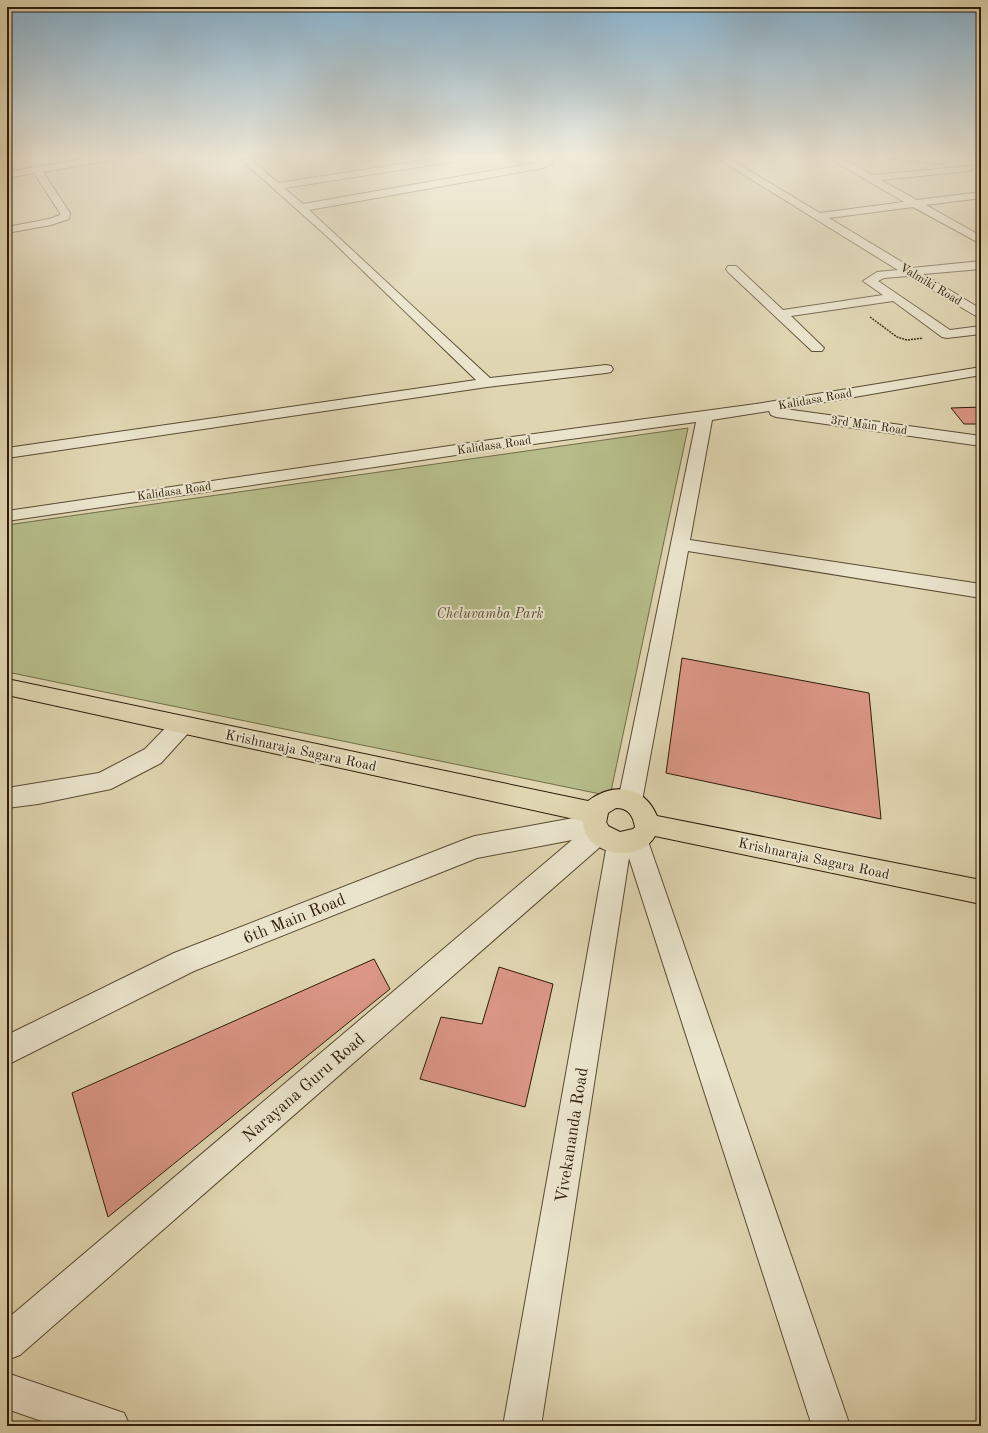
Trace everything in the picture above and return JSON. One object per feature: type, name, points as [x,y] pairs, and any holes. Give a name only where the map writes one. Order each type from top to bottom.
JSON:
[{"type":"main road","name":"Krishnaraja Sagara Road","points":[[7,687],[182,725],[615,830],[981,892]]},
{"type":"main road","points":[[617,798],[630,801],[641,808],[645,814],[615,830],[602,803],[617,798]]},
{"type":"street","points":[[7,230],[51,222]]},
{"type":"street","points":[[316,222],[487,383]]},
{"type":"street","name":"Valmiki Road","points":[[829,222],[981,315]]},
{"type":"street","points":[[947,222],[981,241]]},
{"type":"street","points":[[962,230],[981,227]]},
{"type":"street","points":[[981,265],[881,276],[869,280],[947,334],[981,330]]},
{"type":"street","points":[[732,269],[817,348]]},
{"type":"street","points":[[781,314],[895,297]]},
{"type":"street","points":[[7,453],[487,383],[606,369]]},
{"type":"street","name":"Kalidasa Road","points":[[7,516],[756,409],[981,371]]},
{"type":"street","name":"3rd Main Road","points":[[756,409],[981,441]]},
{"type":"street","points":[[630,801],[705,416]]},
{"type":"street","points":[[680,544],[981,591]]},
{"type":"street","points":[[7,798],[103,782],[153,756],[182,725]]},
{"type":"street","points":[[615,830],[831,1426]]},
{"type":"street","name":"6th Main Road","points":[[7,1050],[184,962],[475,847],[615,830]]},
{"type":"street","name":"Narayana Guru Road","points":[[7,1342],[615,830]]},
{"type":"street","name":"Vivekananda Road","points":[[522,1426],[615,830]]},
{"type":"street","points":[[8,1394],[111,1426]]},
{"type":"path","points":[[870,317],[897,337],[907,340],[947,334]]},
{"type":"green space","name":"Cheluvamba Park","points":[[688,428],[610,796],[7,672],[7,525]]},
{"type":"building","points":[[981,407],[981,424],[964,424],[951,408]]},
{"type":"building","points":[[682,658],[869,693],[881,819],[666,773]]},
{"type":"building","points":[[374,959],[390,989],[108,1217],[72,1093]]},
{"type":"building","points":[[499,967],[553,984],[525,1107],[420,1079],[441,1017],[482,1024]]}]
